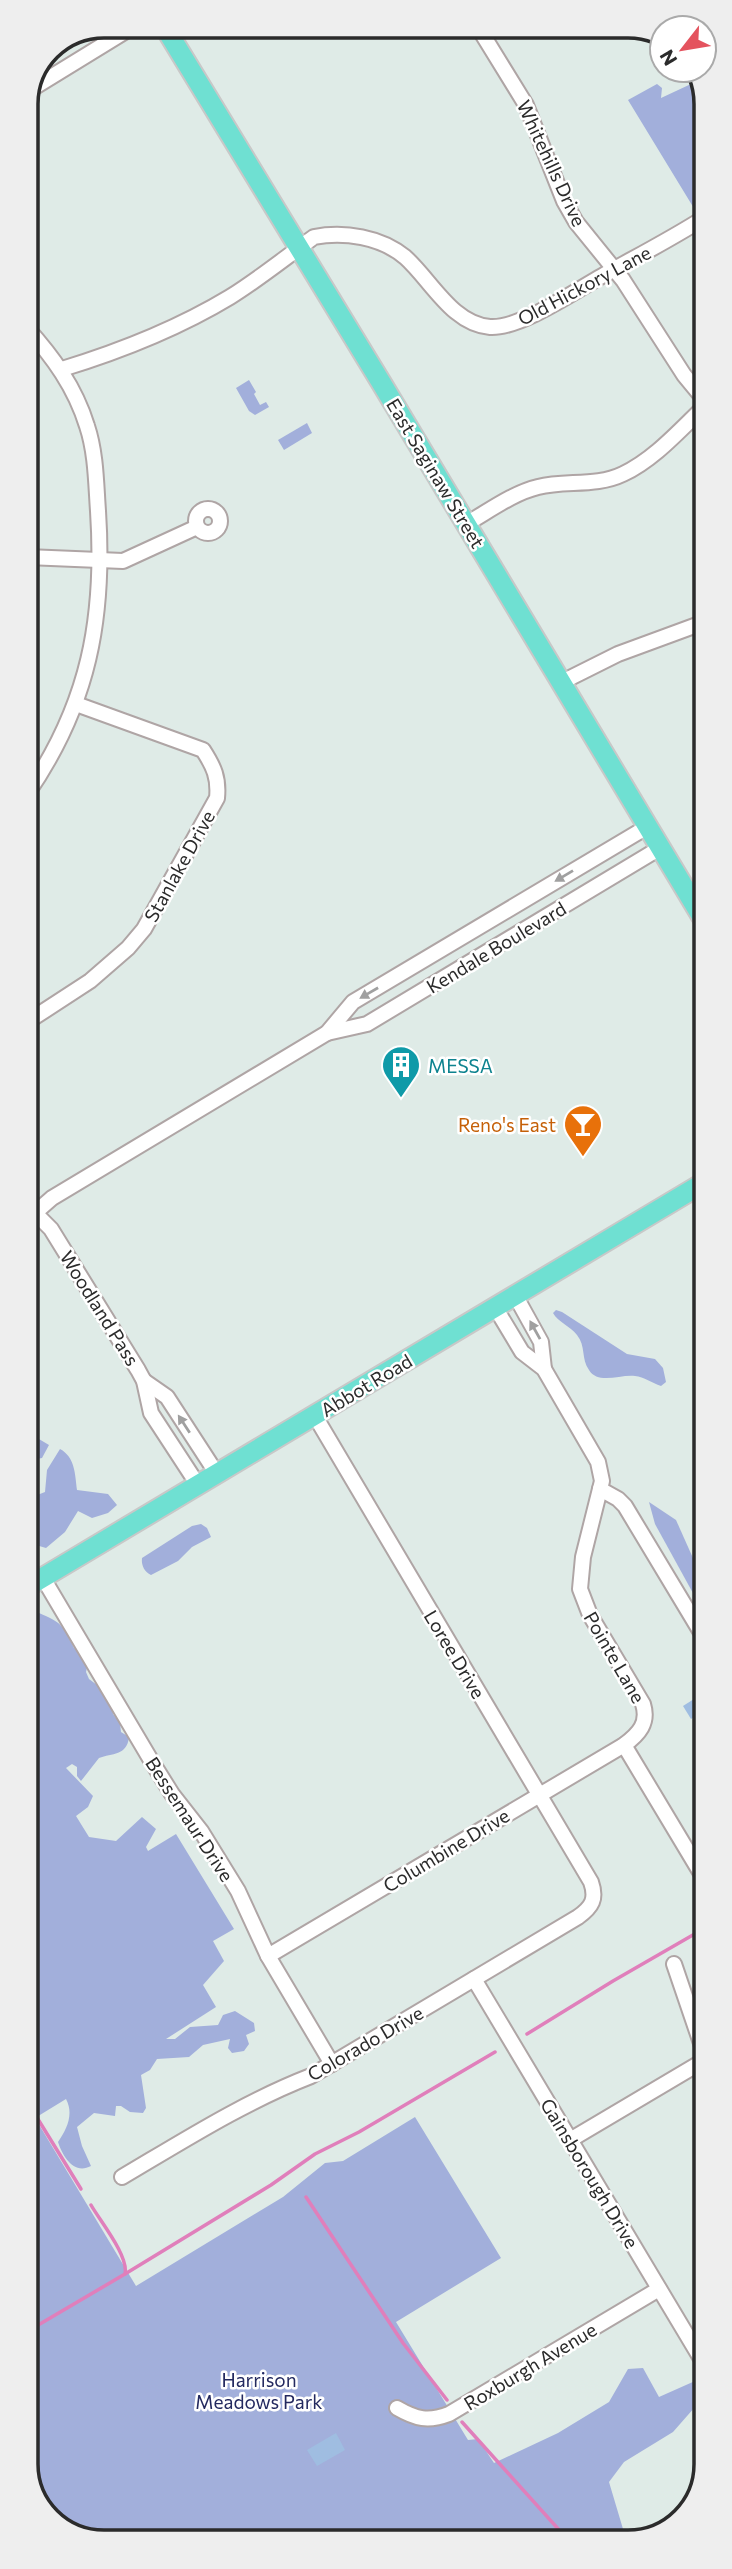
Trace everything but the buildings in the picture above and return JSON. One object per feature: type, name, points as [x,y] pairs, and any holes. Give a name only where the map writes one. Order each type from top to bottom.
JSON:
[{"type":"main road","name":"East Saginaw Street","points":[[171,38],[694,904]]},
{"type":"main road","name":"Abbot Road","points":[[38,1581],[694,1189]]},
{"type":"street","points":[[42,82],[114,38]]},
{"type":"street","name":"Whitehills Drive","points":[[485,39],[526,105],[576,222],[615,270],[694,390]]},
{"type":"street","name":"Old Hickory Lane","points":[[61,369],[120,350],[177,326],[231,296],[314,237],[359,236],[378,242],[404,257],[456,312],[477,325],[492,327],[523,319],[694,224]]},
{"type":"street","points":[[38,341],[61,369],[87,425],[93,447],[101,561],[95,632],[76,704],[38,776]]},
{"type":"street","points":[[466,524],[538,487],[594,482],[623,474],[660,448],[694,413]]},
{"type":"street","points":[[38,557],[123,561],[197,527]]},
{"type":"street","points":[[562,682],[618,654],[694,626]]},
{"type":"street","name":"Stanlake Drive","points":[[38,1014],[90,981],[128,948],[144,929],[217,798],[219,781],[203,750],[76,704]]},
{"type":"street","name":"Kendale Boulevard","points":[[327,1033],[353,1002],[647,827]]},
{"type":"street","name":"Kendale Boulevard","points":[[38,1204],[327,1033],[367,1024],[660,848]]},
{"type":"street","name":"Woodland Pass","points":[[38,1215],[51,1229],[144,1381],[151,1413],[198,1485]]},
{"type":"street","points":[[516,1295],[541,1342],[544,1369]]},
{"type":"street","points":[[495,1307],[522,1352],[544,1369]]},
{"type":"street","name":"Pointe Lane","points":[[544,1369],[598,1462],[602,1476],[580,1572],[580,1589],[590,1615],[643,1704],[646,1714],[639,1732],[624,1745]]},
{"type":"street","name":"Woodland Pass","points":[[144,1381],[167,1397],[217,1474]]},
{"type":"street","name":"Loree Drive","points":[[314,1416],[540,1794],[595,1892]]},
{"type":"street","points":[[600,1489],[625,1506],[694,1621]]},
{"type":"street","name":"Bessemaur Drive","points":[[38,1588],[172,1794],[201,1831],[238,1891],[268,1956],[332,2064]]},
{"type":"street","points":[[624,1745],[694,1862]]},
{"type":"street","name":"Columbine Drive","points":[[268,1956],[624,1745]]},
{"type":"street","name":"Colorado Drive","points":[[122,2178],[238,2109],[311,2076],[474,1979],[588,1909],[593,1904],[595,1892]]},
{"type":"street","points":[[674,1964],[694,2024]]},
{"type":"street","name":"Gainsborough Drive","points":[[474,1979],[694,2347]]},
{"type":"street","points":[[570,2140],[694,2064]]},
{"type":"street","name":"Roxburgh Avenue","points":[[397,2408],[415,2418],[433,2420],[449,2414],[659,2288]]},
{"type":"green space","points":[[657,84],[662,88],[661,98],[690,84],[694,104],[694,208],[628,100]]},
{"type":"green space","points":[[249,380],[260,405],[266,402],[269,407],[255,415],[249,411],[236,388]]},
{"type":"green space","points":[[307,423],[312,433],[284,450],[278,440]]},
{"type":"green space","points":[[556,1310],[627,1354],[655,1359],[663,1368],[666,1382],[661,1386],[635,1376],[604,1378],[593,1374],[585,1361],[580,1339],[555,1316],[553,1313]]},
{"type":"green space","points":[[38,1438],[49,1445],[42,1458],[38,1459]]},
{"type":"green space","points":[[60,1449],[71,1461],[77,1490],[108,1494],[117,1505],[108,1513],[92,1518],[78,1511],[65,1532],[46,1548],[38,1546],[38,1495],[45,1492],[47,1470]]},
{"type":"green space","points":[[649,1502],[676,1520],[694,1560],[694,1595],[655,1524]]},
{"type":"green space","points":[[201,1524],[207,1528],[211,1537],[192,1547],[178,1561],[151,1575],[145,1570],[142,1558],[192,1526]]},
{"type":"green space","name":"Harrison Meadows Park","points":[[38,1613],[61,1626],[74,1648],[81,1650],[88,1663],[86,1672],[89,1679],[105,1691],[112,1703],[113,1714],[120,1723],[121,1732],[129,1737],[122,1751],[99,1758],[81,1781],[77,1776],[77,1767],[72,1764],[66,1768],[93,1796],[88,1807],[76,1816],[89,1837],[116,1841],[142,1817],[156,1829],[146,1847],[148,1851],[176,1834],[234,1929],[213,1941],[224,1961],[203,1985],[216,2007],[166,2039],[175,2039],[190,2027],[218,2025],[223,2015],[235,2011],[254,2023],[255,2031],[246,2035],[249,2044],[244,2051],[232,2053],[228,2048],[230,2039],[203,2045],[189,2057],[157,2059],[150,2070],[141,2075],[146,2108],[143,2113],[130,2112],[116,2106],[115,2116],[94,2113],[77,2127],[91,2166],[85,2168],[70,2163],[58,2142],[68,2121],[66,2099],[38,2116]]},
{"type":"green space","name":"Harrison Meadows Park","points":[[415,2117],[501,2258],[396,2322],[468,2440],[478,2439],[494,2463],[558,2433],[609,2402],[628,2369],[643,2368],[659,2397],[694,2381],[694,2408],[673,2432],[624,2462],[609,2482],[623,2529],[626,2530],[100,2530],[71,2522],[47,2498],[38,2465],[38,2123],[136,2286],[283,2197],[325,2163],[343,2161]]},
{"type":"shaded area","points":[[694,1699],[694,1717],[691,1719],[683,1706]]},
{"type":"shaded area","points":[[336,2433],[345,2450],[317,2466],[307,2450]]},
{"type":"waterway","points":[[527,2034],[694,1934]]},
{"type":"waterway","points":[[125,2274],[271,2185],[315,2154],[359,2132],[495,2052]]},
{"type":"waterway","points":[[38,2119],[81,2189]]},
{"type":"waterway","points":[[306,2197],[403,2343],[447,2400]]},
{"type":"waterway","points":[[38,2325],[125,2274],[123,2258],[91,2205]]},
{"type":"waterway","points":[[462,2422],[559,2530]]},
{"type":"place","name":"MESSA","points":[[401,1099]]},
{"type":"place","name":"Reno's East","points":[[583,1158]]}]
